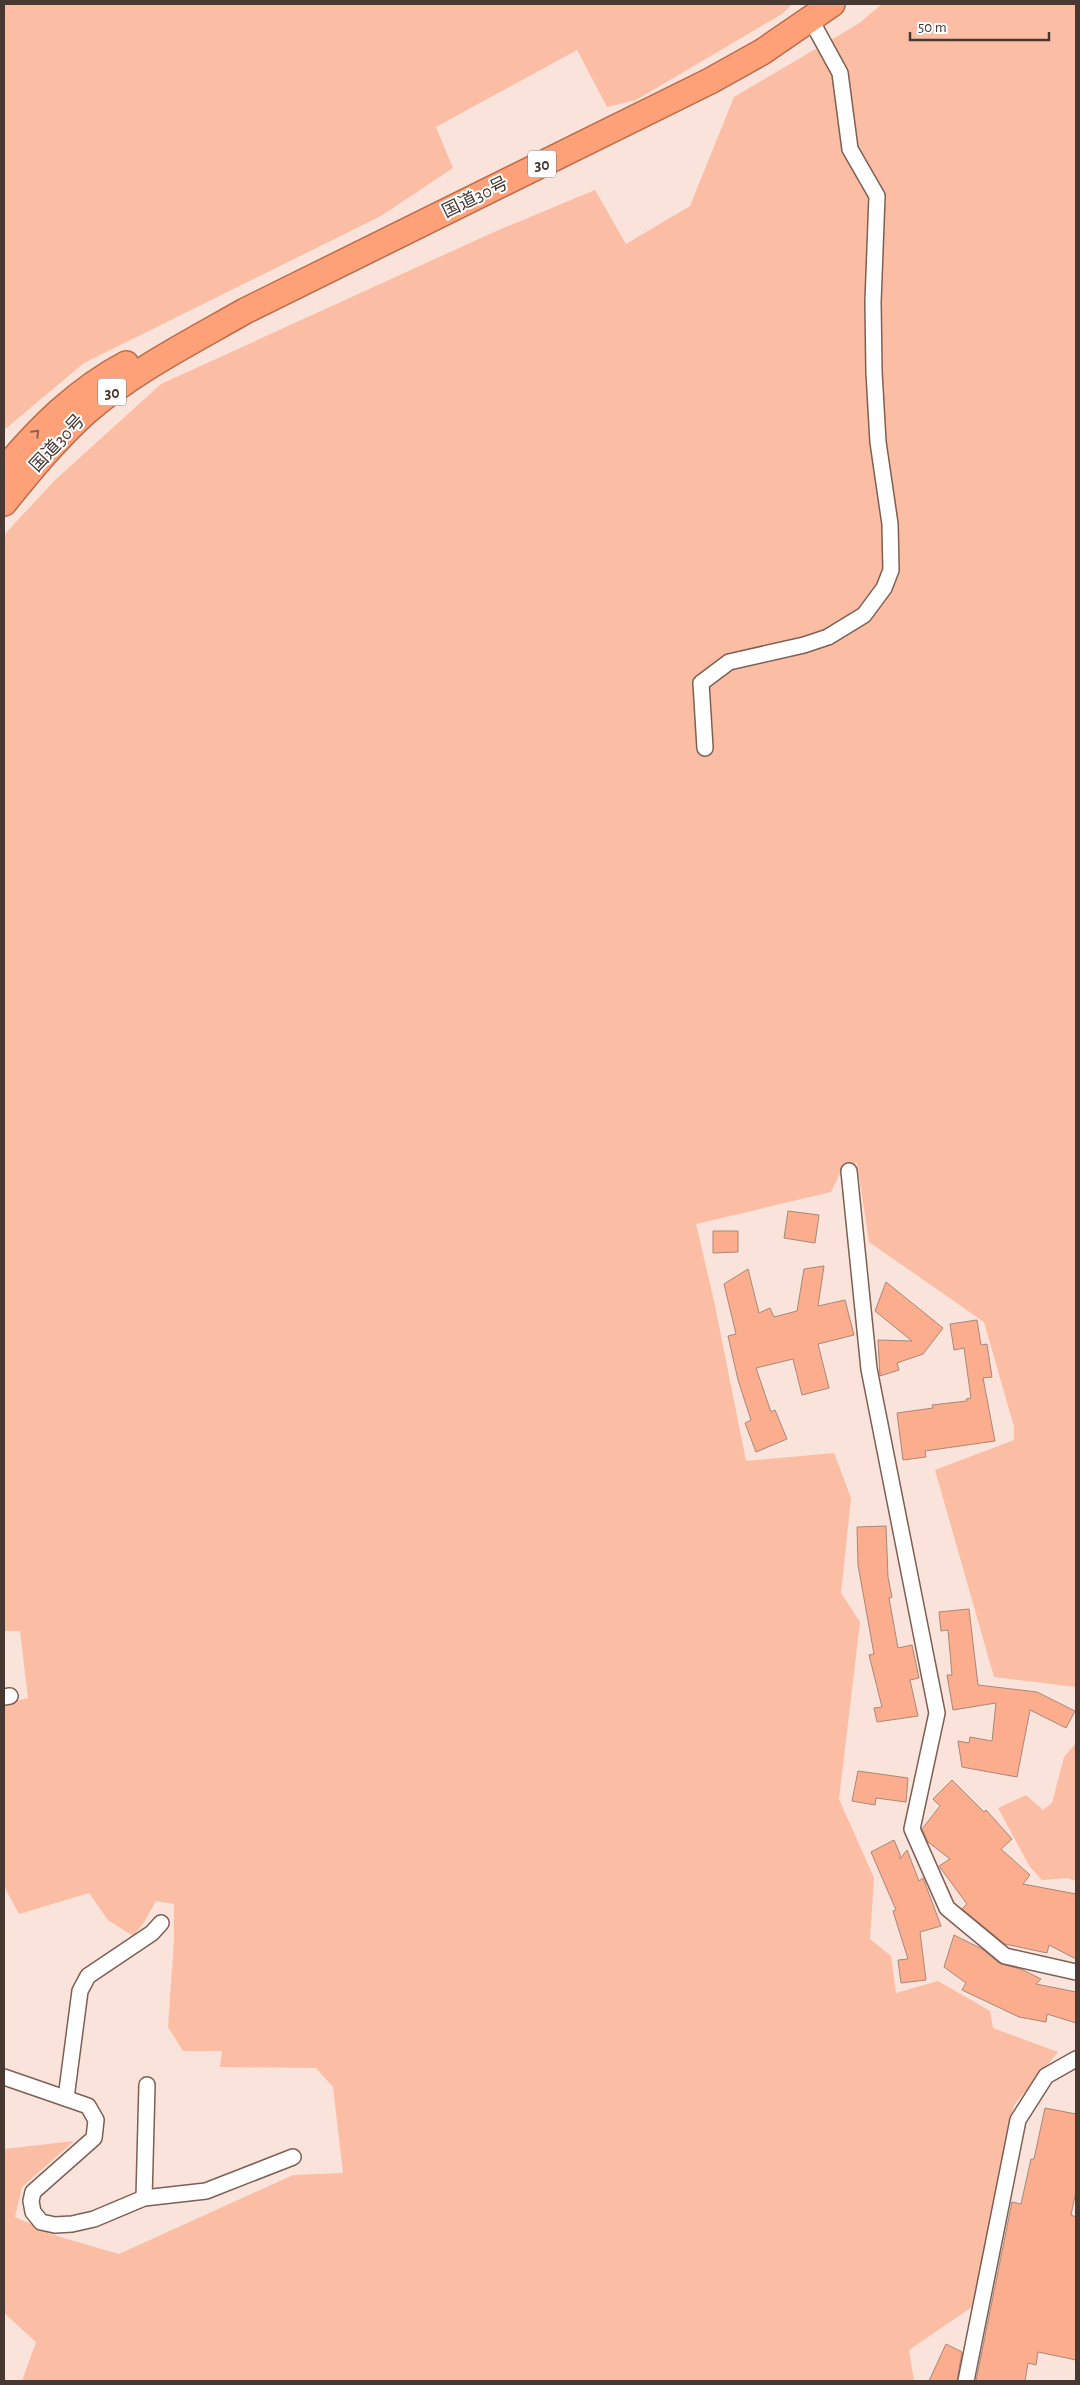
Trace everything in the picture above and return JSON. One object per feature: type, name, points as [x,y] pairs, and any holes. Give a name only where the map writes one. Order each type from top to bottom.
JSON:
[{"type":"highway","name":"国道30号","points":[[4,503],[59,438],[87,411],[126,381],[244,311],[710,81],[762,52],[832,4]]},
{"type":"highway","name":"国道30号","points":[[4,470],[53,415],[82,391],[168,341],[244,311]]},
{"type":"street","points":[[705,748],[701,683],[729,662],[804,645],[828,636],[864,615],[884,588],[891,570],[890,524],[878,442],[874,372],[873,302],[877,196],[850,149],[840,73],[811,20]]},
{"type":"street","points":[[849,1171],[869,1369],[937,1713],[912,1829],[947,1908],[1005,1956],[1076,1972]]},
{"type":"street","points":[[66,2098],[80,1991],[88,1976],[152,1933],[161,1923]]},
{"type":"street","points":[[966,2381],[1018,2120],[1046,2076],[1076,2059]]},
{"type":"street","points":[[4,2077],[88,2106],[96,2120],[94,2138],[33,2192],[33,2212],[41,2222],[55,2225],[72,2224],[94,2219],[144,2198],[206,2191],[293,2157]]},
{"type":"street","points":[[144,2198],[147,2085]]},
{"type":"shaded area","points":[[4,4],[792,4],[782,14],[636,100],[607,107],[577,50],[436,127],[453,168],[381,216],[84,363],[4,430]]},
{"type":"shaded area","points":[[882,4],[1076,4],[1076,1687],[994,1677],[935,1470],[1014,1440],[1014,1427],[984,1322],[869,1242],[857,1163],[843,1167],[831,1192],[696,1224],[714,1301],[746,1461],[834,1453],[851,1498],[841,1593],[860,1622],[839,1799],[874,1878],[870,1939],[891,1956],[896,1993],[938,1981],[990,2011],[993,2028],[1058,2052],[1014,2105],[972,2307],[909,2350],[914,2381],[22,2381],[36,2342],[4,2313],[4,2149],[74,2141],[22,2187],[15,2217],[60,2237],[119,2254],[293,2175],[343,2173],[333,2087],[316,2068],[220,2067],[222,2051],[183,2051],[168,2027],[174,1941],[174,1904],[156,1901],[143,1924],[133,1936],[108,1920],[89,1893],[19,1914],[4,1886],[4,1704],[28,1698],[20,1631],[4,1631],[4,535],[54,481],[161,384],[494,232],[595,190],[626,244],[690,206],[734,97],[858,24]]},
{"type":"shaded area","points":[[1076,1743],[1076,1881],[1067,1878],[1042,1880],[1030,1867],[998,1808],[1026,1795],[1043,1810],[1052,1803],[1064,1757]]},
{"type":"building","points":[[788,1211],[819,1215],[815,1243],[784,1238]]},
{"type":"building","points":[[713,1231],[738,1231],[738,1252],[713,1253]]},
{"type":"building","points":[[824,1266],[818,1306],[845,1300],[854,1335],[818,1344],[829,1388],[802,1395],[793,1359],[756,1368],[771,1412],[775,1410],[787,1439],[756,1452],[745,1423],[751,1420],[738,1380],[728,1336],[736,1334],[724,1284],[748,1269],[759,1313],[770,1308],[774,1317],[797,1311],[804,1269]]},
{"type":"building","points":[[886,1282],[943,1328],[923,1354],[897,1363],[899,1370],[880,1376],[878,1340],[912,1341],[875,1311]]},
{"type":"building","points":[[977,1320],[981,1345],[987,1344],[992,1377],[983,1378],[995,1441],[925,1451],[926,1457],[903,1460],[897,1413],[933,1408],[932,1405],[967,1401],[966,1399],[971,1398],[964,1348],[954,1350],[950,1324]]},
{"type":"building","points":[[886,1526],[888,1577],[892,1597],[889,1598],[898,1648],[912,1645],[919,1678],[910,1680],[918,1716],[877,1722],[874,1708],[882,1707],[869,1655],[874,1654],[858,1565],[857,1527]]},
{"type":"building","points":[[969,1609],[978,1685],[1037,1692],[1075,1711],[1066,1728],[1030,1710],[1017,1777],[962,1767],[958,1741],[969,1743],[970,1737],[992,1741],[996,1703],[953,1710],[947,1675],[952,1675],[948,1630],[941,1631],[939,1612]]},
{"type":"building","points":[[858,1771],[908,1778],[906,1802],[876,1798],[875,1805],[852,1801]]},
{"type":"building","points":[[952,1780],[984,1812],[986,1810],[1012,1839],[1001,1849],[1030,1875],[1023,1884],[1076,1894],[1076,1959],[1049,1945],[1047,1953],[1005,1944],[962,1909],[967,1904],[939,1866],[950,1859],[928,1842],[922,1829],[940,1806],[933,1799]]},
{"type":"building","points":[[894,1840],[900,1854],[900,1859],[907,1850],[919,1881],[923,1878],[941,1926],[920,1932],[926,1980],[901,1983],[898,1960],[908,1959],[893,1911],[896,1910],[871,1852]]},
{"type":"building","points":[[954,1935],[982,1949],[999,1963],[1023,1970],[1041,1979],[1036,1984],[1076,1992],[1076,2023],[1047,2014],[1046,2022],[1019,2017],[962,1990],[966,1983],[944,1967]]},
{"type":"building","points":[[1045,2108],[1076,2114],[1076,2191],[1071,2215],[1076,2217],[1076,2360],[1038,2352],[1036,2365],[1028,2363],[1025,2381],[976,2381],[1012,2202],[1021,2204],[1031,2159],[1034,2159]]},
{"type":"building","points":[[946,2344],[962,2352],[957,2381],[929,2381]]}]
